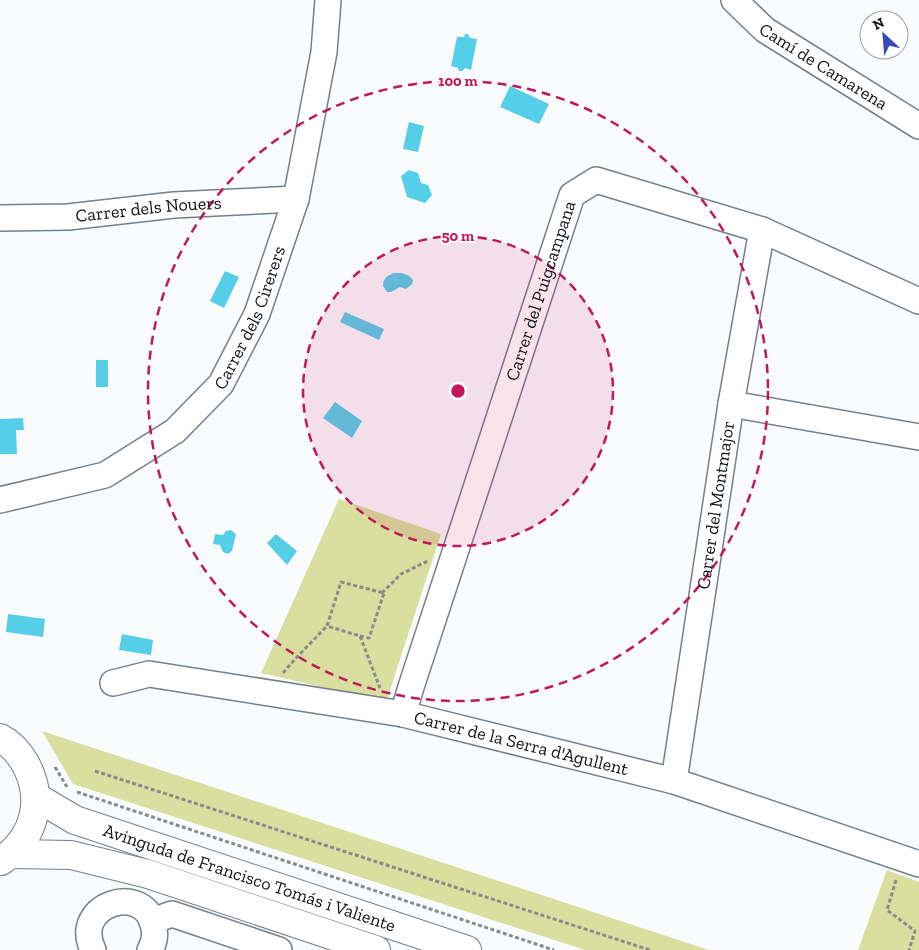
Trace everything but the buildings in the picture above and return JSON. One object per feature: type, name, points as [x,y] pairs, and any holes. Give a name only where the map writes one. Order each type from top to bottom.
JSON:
[{"type":"main road","points":[[0,738],[20,755],[31,775],[36,797],[33,818],[25,837],[6,858]]},
{"type":"main road","name":"Avinguda de Francisco Tomás i Valiente","points":[[36,797],[75,820],[467,950]]},
{"type":"main road","name":"Avinguda de Francisco Tomás i Valiente","points":[[6,858],[71,855],[148,874],[376,950]]},
{"type":"street","name":"Carrer dels Cirerers","points":[[0,500],[105,475],[175,431],[220,384],[257,314],[296,199],[324,52],[328,0]]},
{"type":"street","name":"Camí de Camarena","points":[[734,0],[765,30],[919,126]]},
{"type":"street","name":"Carrer del Puigcampana","points":[[403,714],[572,195],[596,180],[762,230],[919,301]]},
{"type":"street","name":"Carrer dels Nouers","points":[[0,218],[68,217],[174,206],[296,199]]},
{"type":"street","name":"Carrer del Montmajor","points":[[674,781],[731,404],[762,230]]},
{"type":"street","points":[[731,404],[919,437]]},
{"type":"street","name":"Carrer de la Serra d'Agullent","points":[[113,683],[149,674],[403,714],[674,781],[911,862]]},
{"type":"street","points":[[93,950],[89,938],[90,926],[94,916],[102,907],[118,902],[129,902],[140,906],[148,914],[155,932],[154,944],[150,950]]},
{"type":"street","points":[[152,921],[172,914],[279,950]]},
{"type":"path","points":[[382,593],[401,574],[417,565],[433,560]]},
{"type":"path","points":[[280,678],[296,658],[327,626],[341,582],[382,593]]},
{"type":"path","points":[[327,626],[369,638],[384,593],[382,593]]},
{"type":"path","points":[[360,636],[383,694]]},
{"type":"path","points":[[51,759],[59,776],[69,789],[554,950]]},
{"type":"path","points":[[95,771],[650,950]]},
{"type":"path","points":[[909,950],[917,931],[886,910],[911,862]]},
{"type":"green space","points":[[339,499],[441,534],[386,702],[261,673]]},
{"type":"green space","points":[[42,731],[709,950],[585,950],[73,784]]},
{"type":"green space","points":[[887,870],[919,882],[919,950],[858,950]]},
{"type":"water","points":[[465,34],[468,34],[470,38],[477,39],[471,70],[465,68],[459,71],[458,68],[451,66],[457,37],[464,37]]},
{"type":"water","points":[[510,86],[549,104],[539,124],[500,107]]},
{"type":"water","points":[[409,122],[424,126],[418,152],[403,149]]},
{"type":"water","points":[[409,170],[418,173],[421,183],[428,185],[432,195],[425,203],[407,197],[401,176]]},
{"type":"water","points":[[225,271],[239,277],[224,308],[210,301]]},
{"type":"water","points":[[394,273],[402,273],[409,276],[413,280],[412,284],[406,289],[400,287],[387,292],[383,286],[384,281],[387,276]]},
{"type":"water","points":[[345,312],[384,329],[379,340],[340,322]]},
{"type":"water","points":[[96,360],[108,360],[108,387],[96,387]]},
{"type":"water","points":[[335,402],[362,421],[352,438],[323,418]]},
{"type":"water","points":[[23,418],[24,430],[16,430],[17,454],[0,454],[0,419]]},
{"type":"water","points":[[231,530],[236,534],[232,551],[228,554],[223,552],[220,545],[213,544],[215,534],[223,535],[226,531]]},
{"type":"water","points":[[276,534],[297,551],[287,565],[267,543]]},
{"type":"water","points":[[8,614],[45,619],[43,637],[6,632]]},
{"type":"water","points":[[122,634],[153,640],[151,655],[119,650]]}]
